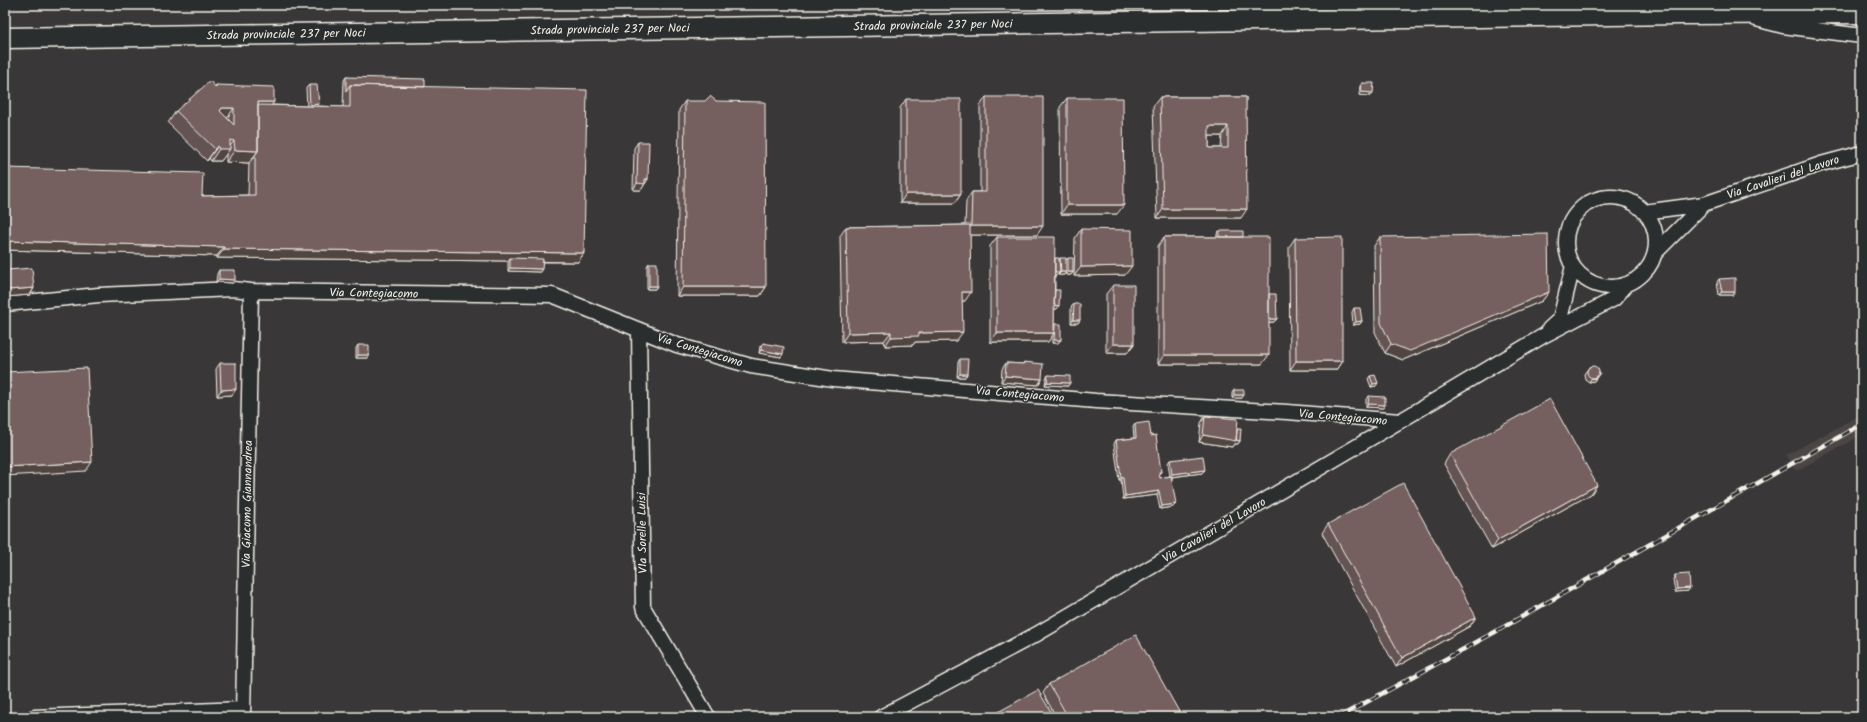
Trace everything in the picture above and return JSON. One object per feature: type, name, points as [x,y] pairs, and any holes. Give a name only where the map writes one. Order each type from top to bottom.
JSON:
[{"type":"main road","name":"Strada provinciale 237 per Noci","points":[[5,38],[1681,9],[1734,13],[1788,9],[1862,13]]},
{"type":"street","points":[[1734,13],[1783,26],[1862,36]]},
{"type":"street","name":"Via Cavalieri del Lavoro","points":[[1704,204],[1821,164],[1862,153]]},
{"type":"street","name":"Via Cavalieri del Lavoro","points":[[881,717],[1037,634],[1543,336],[1614,299],[1626,285],[1639,278],[1649,266],[1655,253],[1656,238],[1652,224],[1644,212],[1633,202],[1619,198],[1604,198],[1590,202],[1578,211],[1570,224],[1567,238],[1568,252],[1573,266],[1560,319],[1543,336]]},
{"type":"street","points":[[1644,212],[1704,204]]},
{"type":"street","points":[[1655,253],[1704,204]]},
{"type":"street","points":[[1573,266],[1583,277],[1596,285],[1611,287],[1626,285]]},
{"type":"street","name":"Via Contegiacomo","points":[[5,304],[99,295],[233,289],[251,291],[552,295],[677,345],[751,366],[833,379],[1096,401],[1287,412],[1400,421]]},
{"type":"street","name":"Via Giacomo Giannandrea","points":[[243,713],[251,291]]},
{"type":"street","name":"VIa Sorelle Luisi","points":[[639,330],[643,607],[708,717]]},
{"type":"street","points":[[34,717],[243,713]]},
{"type":"shaded area","points":[[1862,414],[1862,435],[1796,471],[1786,455]]},
{"type":"building","points":[[346,77],[425,79],[425,87],[350,85],[346,91]]},
{"type":"building","points":[[210,81],[216,88],[216,85],[274,87],[274,102],[258,102],[258,151],[235,150],[234,141],[230,140],[230,149],[219,149],[218,146],[215,149],[176,111]],"holes":[[[222,108],[234,108],[234,125],[220,111]]]},
{"type":"building","points":[[1362,83],[1374,83],[1373,93],[1361,92]]},
{"type":"building","points":[[309,85],[317,85],[319,104],[310,105]]},
{"type":"building","points":[[350,85],[587,90],[584,253],[224,249],[224,247],[5,241],[5,168],[203,173],[202,196],[255,195],[255,155],[258,151],[258,105],[350,107]]},
{"type":"building","points":[[710,96],[716,101],[765,102],[766,287],[683,287],[685,101],[705,101]]},
{"type":"building","points":[[986,97],[1043,97],[1043,226],[971,226],[972,192],[986,192]]},
{"type":"building","points":[[1160,97],[1246,97],[1247,209],[1163,209]],"holes":[[[1209,126],[1228,126],[1228,148],[1209,148]]]},
{"type":"building","points":[[1067,98],[1123,98],[1124,205],[1067,205]]},
{"type":"building","points":[[906,99],[961,99],[961,194],[906,194]]},
{"type":"building","points":[[638,142],[649,142],[648,179],[645,179],[645,184],[637,183]]},
{"type":"building","points":[[970,225],[971,292],[962,292],[963,332],[919,333],[919,336],[891,337],[891,332],[848,333],[846,227]]},
{"type":"building","points":[[1081,229],[1132,230],[1132,266],[1081,267]]},
{"type":"building","points":[[1219,231],[1243,231],[1243,237],[1219,237]]},
{"type":"building","points":[[1548,234],[1549,292],[1410,351],[1391,344],[1381,323],[1380,237]]},
{"type":"building","points":[[997,237],[1055,237],[1054,333],[997,333]]},
{"type":"building","points":[[1164,237],[1269,237],[1269,355],[1164,355]]},
{"type":"building","points":[[1342,237],[1342,361],[1296,361],[1295,238]]},
{"type":"building","points":[[510,258],[543,259],[542,269],[510,268]]},
{"type":"building","points":[[1055,258],[1059,258],[1060,272],[1055,272]]},
{"type":"building","points":[[1060,258],[1066,258],[1066,272],[1061,272]]},
{"type":"building","points":[[1068,258],[1073,258],[1073,272],[1068,272]]},
{"type":"building","points":[[649,263],[657,263],[657,286],[649,286]]},
{"type":"building","points":[[32,268],[34,288],[8,290],[7,270]]},
{"type":"building","points":[[219,270],[235,270],[235,280],[219,279]]},
{"type":"building","points":[[1735,278],[1735,292],[1722,292],[1719,279]]},
{"type":"building","points":[[1113,285],[1134,285],[1134,344],[1113,344]]},
{"type":"building","points":[[1055,290],[1060,290],[1059,306],[1054,305]]},
{"type":"building","points":[[1269,294],[1276,294],[1277,319],[1269,319]]},
{"type":"building","points":[[1074,304],[1080,304],[1080,320],[1073,320]]},
{"type":"building","points":[[1354,308],[1360,308],[1362,321],[1356,322]]},
{"type":"building","points":[[1055,324],[1061,324],[1061,340],[1054,340]]},
{"type":"building","points":[[763,343],[784,347],[783,354],[761,350]]},
{"type":"building","points":[[358,345],[369,345],[369,355],[358,355]]},
{"type":"building","points":[[960,359],[968,359],[967,374],[960,374]]},
{"type":"building","points":[[1024,362],[1043,364],[1042,379],[1005,376],[1006,363],[1024,364]]},
{"type":"building","points":[[220,363],[236,363],[236,389],[221,390]]},
{"type":"building","points":[[1591,366],[1595,366],[1599,372],[1595,378],[1591,378],[1587,374],[1587,370]]},
{"type":"building","points":[[87,368],[92,462],[5,467],[5,372]]},
{"type":"building","points":[[1048,375],[1070,376],[1070,383],[1047,382]]},
{"type":"building","points":[[1375,375],[1378,383],[1373,384],[1370,376]]},
{"type":"building","points":[[1234,390],[1244,390],[1244,395],[1234,395]]},
{"type":"building","points":[[1369,396],[1385,397],[1385,405],[1368,404]]},
{"type":"building","points":[[1550,399],[1597,485],[1498,540],[1450,454]]},
{"type":"building","points":[[1205,416],[1238,419],[1236,441],[1203,435]]},
{"type":"building","points":[[1149,422],[1151,436],[1156,435],[1161,472],[1159,472],[1160,478],[1171,476],[1176,504],[1162,506],[1159,491],[1125,496],[1116,440],[1136,438],[1135,424]]},
{"type":"building","points":[[1237,429],[1241,429],[1240,441],[1236,440]]},
{"type":"building","points":[[1203,456],[1205,470],[1172,474],[1170,460]]},
{"type":"building","points":[[1403,483],[1476,617],[1402,658],[1328,524]]},
{"type":"building","points":[[1689,574],[1690,588],[1677,589],[1675,575]]},
{"type":"building","points":[[1136,635],[1182,717],[1068,717],[1049,684]]},
{"type":"building","points":[[1038,690],[1054,717],[989,717]]},
{"type":"railway","points":[[1339,717],[1495,632],[1862,424]]}]
